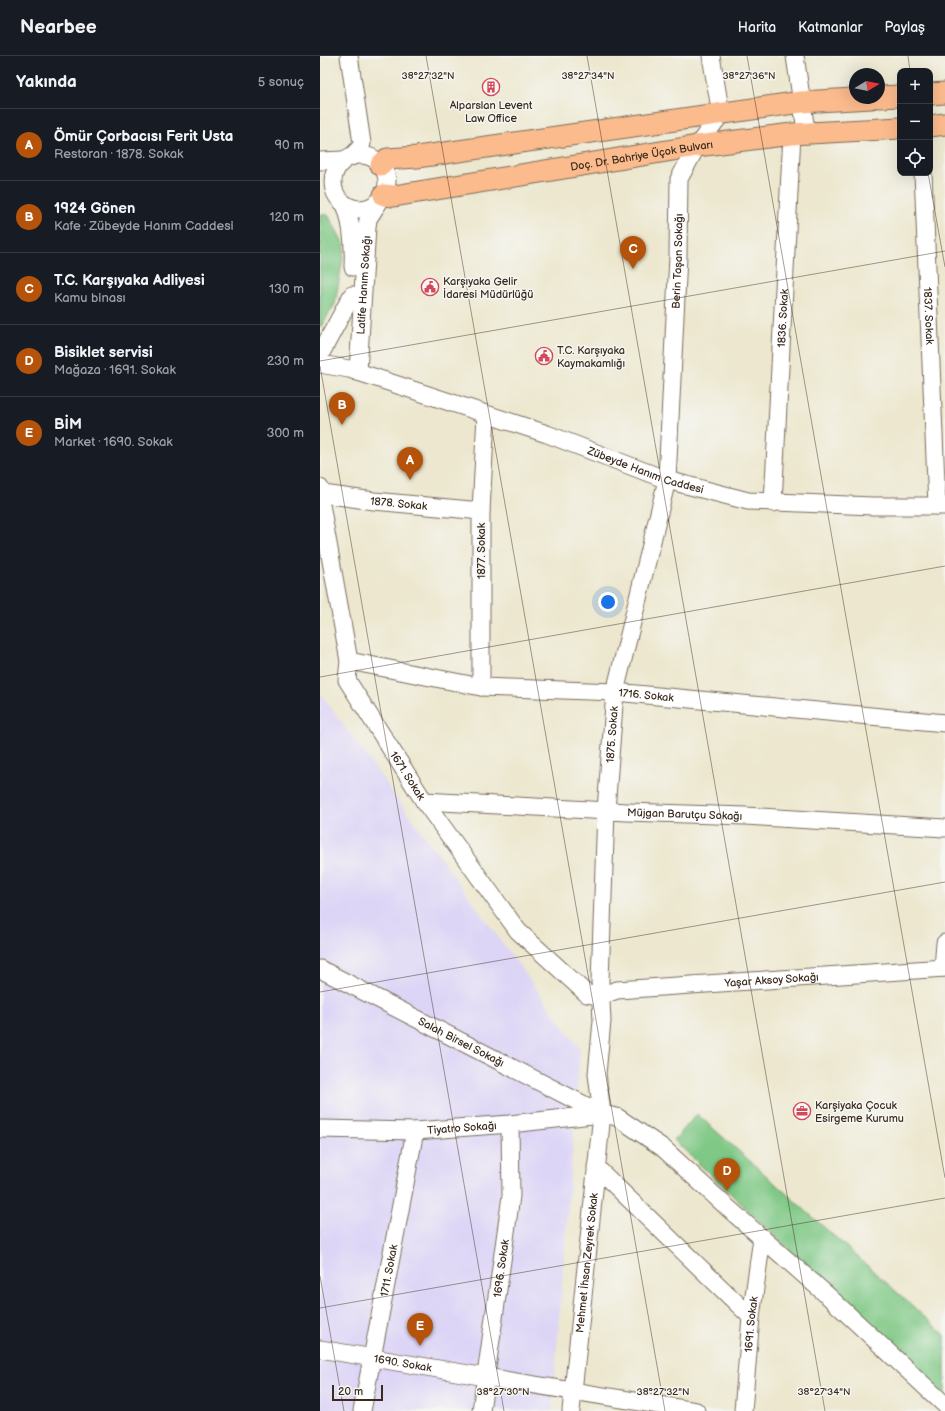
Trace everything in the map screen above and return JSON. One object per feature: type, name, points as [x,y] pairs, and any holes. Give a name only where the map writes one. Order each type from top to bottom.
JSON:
[{"type":"main road","points":[[933,94],[945,93]]},
{"type":"main road","points":[[885,97],[897,96]]},
{"type":"main road","points":[[378,163],[387,159],[417,157],[801,102],[849,99]]},
{"type":"main road","points":[[933,126],[945,124]]},
{"type":"main road","name":"Doç. Dr. Bahriye Üçok Bulvarı","points":[[382,198],[698,146],[813,132],[897,128]]},
{"type":"street","points":[[320,161],[348,159],[359,155],[368,156],[378,163],[385,172],[387,180],[382,198],[371,207],[362,209],[353,208],[339,199],[335,191],[334,175],[338,168],[348,159],[361,148],[362,143],[349,56]]},
{"type":"street","points":[[357,56],[367,127],[372,139],[378,163]]},
{"type":"street","points":[[711,56],[721,114]]},
{"type":"street","points":[[795,56],[805,124],[813,132]]},
{"type":"street","name":"Berin Taşan Sokağı","points":[[668,480],[678,256],[679,179],[698,146],[721,114]]},
{"type":"street","name":"1836. Sokak","points":[[772,503],[792,134]]},
{"type":"street","name":"1837. Sokak","points":[[923,176],[941,506]]},
{"type":"street","name":"Latife Hanım Sokağı","points":[[353,370],[366,227],[368,218],[382,198]]},
{"type":"street","points":[[345,204],[350,218],[354,240],[352,295],[353,370]]},
{"type":"street","points":[[320,355],[352,295]]},
{"type":"street","name":"Zübeyde Hanım Caddesi","points":[[320,364],[353,370],[547,434],[668,480],[748,501],[873,506],[941,506]]},
{"type":"street","name":"1877. Sokak","points":[[481,686],[480,511],[486,415]]},
{"type":"street","name":"1875. Sokak","points":[[602,1114],[598,1074],[602,1021],[600,996],[606,810],[614,692],[668,480]]},
{"type":"street","name":"1878. Sokak","points":[[320,488],[323,494],[374,501],[480,511]]},
{"type":"street","name":"1671. Sokak","points":[[320,499],[348,661],[347,680],[424,801],[518,931],[587,994],[600,996]]},
{"type":"street","name":"1716. Sokak","points":[[348,661],[481,686],[614,692],[945,723]]},
{"type":"street","name":"Müjgan Barutçu Sokağı","points":[[424,801],[627,812],[745,816],[945,828]]},
{"type":"street","points":[[944,968],[945,943]]},
{"type":"street","name":"Yaşar Aksoy Sokağı","points":[[600,996],[617,990],[944,968]]},
{"type":"street","name":"Salah Birsel Sokağı","points":[[320,969],[602,1114]]},
{"type":"street","points":[[602,1114],[617,1117],[663,1148],[826,1294],[945,1405]]},
{"type":"street","name":"Tiyatro Sokağı","points":[[320,1129],[415,1131],[510,1124],[602,1114]]},
{"type":"street","name":"Mehmet İhsan Zeyrek Sokak","points":[[571,1411],[602,1114]]},
{"type":"street","name":"1696. Sokak","points":[[481,1411],[511,1196],[510,1124]]},
{"type":"street","name":"1711. Sokak","points":[[362,1411],[415,1131]]},
{"type":"street","points":[[596,1167],[751,1317]]},
{"type":"street","name":"1691. Sokak","points":[[744,1411],[751,1317],[762,1238]]},
{"type":"street","name":"1690. Sokak","points":[[320,1349],[696,1411]]},
{"type":"shaded area","points":[[320,693],[580,1049],[552,1411],[320,1411]]},
{"type":"green space","points":[[320,214],[328,215],[345,246],[335,304],[320,328]]},
{"type":"green space","points":[[697,1114],[945,1335],[945,1397],[674,1140]]},
{"type":"place","name":"Alparslan Levent Law Office","points":[[491,87]]},
{"type":"place","name":"T.C. Karşıyaka Adliyesi","points":[[633,269]]},
{"type":"place","name":"Karşıyaka Gelir İdaresi Müdürlüğü","points":[[430,287]]},
{"type":"place","name":"T.C. Karşıyaka Kaymakamlığı","points":[[544,356]]},
{"type":"place","name":"1924 Gönen","points":[[342,425]]},
{"type":"place","name":"Ömür Çorbacısı Ferit Usta","points":[[410,480]]},
{"type":"place","name":"Karşiyaka Çocuk Esirgeme Kurumu","points":[[802,1111]]},
{"type":"place","name":"Bisiklet servisi","points":[[727,1191]]},
{"type":"place","name":"BİM","points":[[420,1346]]}]
